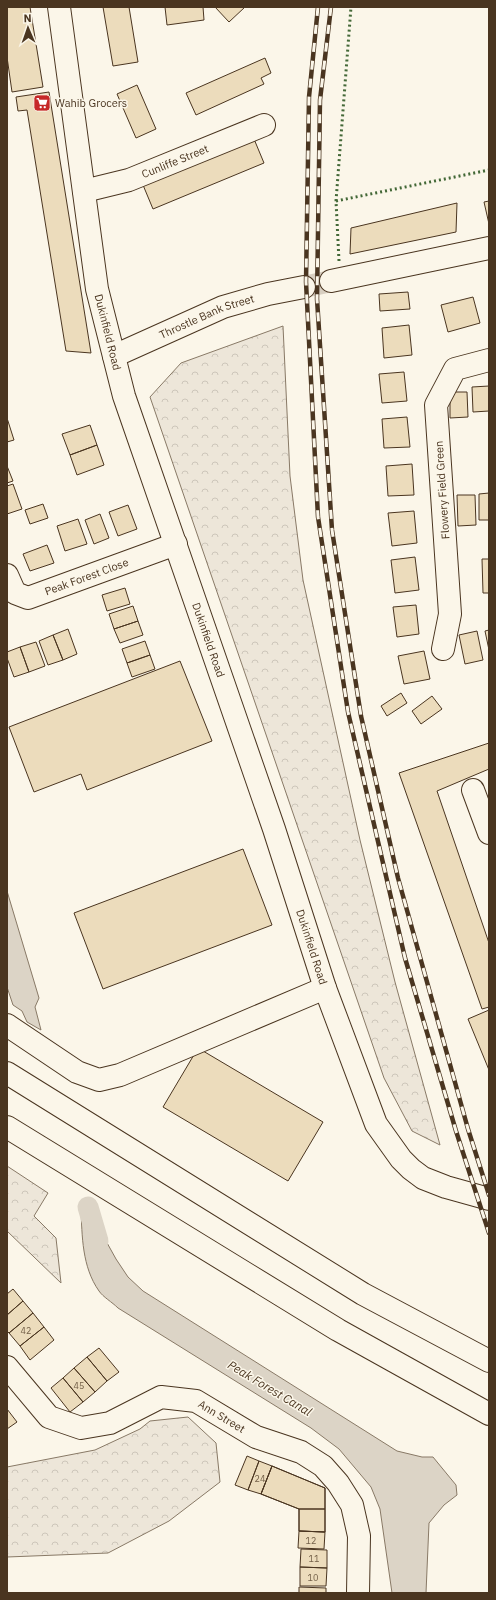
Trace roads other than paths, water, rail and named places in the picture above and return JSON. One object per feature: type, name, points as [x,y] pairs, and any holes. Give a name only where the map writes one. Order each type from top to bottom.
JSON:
[{"type":"main road","name":"Dukinfield Road","points":[[60,7],[97,289],[124,396],[274,828],[325,988],[376,1124],[397,1153],[423,1178],[446,1187],[489,1199]]},
{"type":"main road","name":"Cunliffe Street","points":[[84,190],[129,180],[264,124]]},
{"type":"main road","points":[[331,281],[489,248]]},
{"type":"main road","name":"Throstle Bank Street","points":[[114,356],[223,307],[268,294],[304,287]]},
{"type":"main road","name":"Flowery Field Green","points":[[443,649],[450,614],[436,405],[455,369],[489,360]]},
{"type":"main road","name":"Peak Forest Close","points":[[7,575],[15,593],[28,598],[176,544]]},
{"type":"main road","points":[[473,790],[489,833]]},
{"type":"main road","points":[[7,1025],[77,1072],[99,1080],[120,1075],[325,988]]},
{"type":"main road","points":[[7,1073],[363,1294],[489,1361]]},
{"type":"main road","points":[[7,1127],[338,1330],[489,1414]]},
{"type":"main road","name":"Ann Street","points":[[7,1367],[48,1417],[81,1428],[110,1423],[162,1397],[196,1401],[256,1437],[301,1452],[323,1466],[338,1483],[352,1505],[359,1536],[358,1593]]},
{"type":"water","points":[[7,891],[39,998],[35,1007],[41,1030],[27,1022],[22,1011],[13,1005],[7,987]]},
{"type":"water","points":[[81,1208],[98,1219],[106,1241],[116,1259],[128,1277],[143,1291],[397,1451],[422,1457],[433,1457],[456,1485],[457,1495],[444,1505],[429,1523],[426,1593],[392,1593],[380,1509],[371,1487],[339,1449],[311,1428],[118,1308],[101,1293],[93,1282],[86,1262]]},
{"type":"waterway","name":"Peak Forest Canal","points":[[88,1207],[98,1241]]},
{"type":"tunnel","points":[[304,287],[331,281]]},
{"type":"railway","points":[[318,7],[309,97],[306,282],[318,517],[348,712],[405,958],[456,1131],[489,1233]]},
{"type":"railway","points":[[331,7],[320,100],[317,299],[332,530],[361,716],[398,878],[468,1129],[489,1195]]},
{"type":"place","name":"Wahib Grocers","points":[[42,103]]}]
